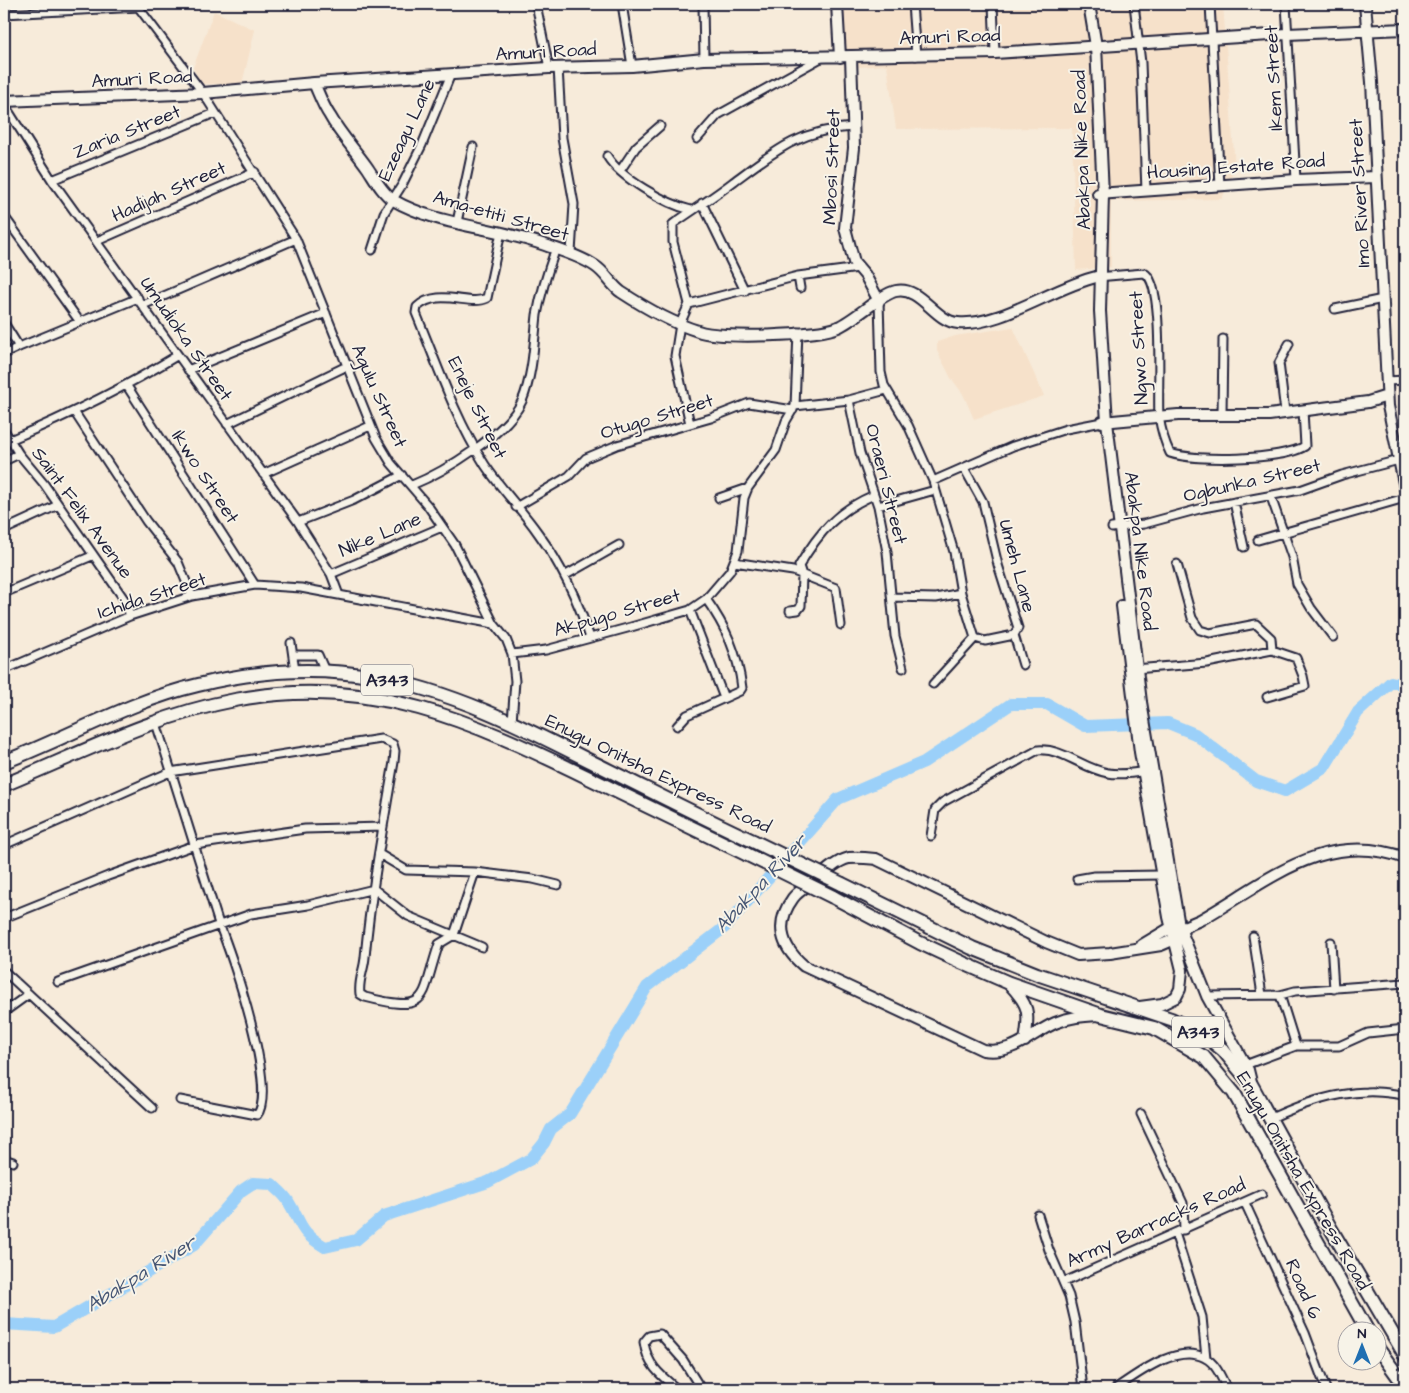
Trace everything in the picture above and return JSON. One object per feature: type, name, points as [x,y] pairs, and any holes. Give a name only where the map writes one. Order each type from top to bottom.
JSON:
[{"type":"highway","name":"Enugu Onitsha Express Road","points":[[4,762],[103,718],[177,691],[239,676],[295,671],[325,671],[373,676],[421,687],[512,722],[972,948],[1038,974],[1171,1019],[1207,1037],[1222,1050],[1252,1084],[1330,1229],[1405,1355]]},
{"type":"highway","name":"Enugu Onitsha Express Road","points":[[4,785],[156,723],[232,700],[280,694],[343,694],[385,699],[416,705],[486,729],[833,897],[920,944],[1008,983],[1102,1015],[1166,1034],[1204,1057],[1234,1093],[1361,1320]]},
{"type":"highway","points":[[1386,1360],[1405,1386]]},
{"type":"street","points":[[536,4],[553,68],[562,138],[570,173],[574,204],[571,253]]},
{"type":"street","points":[[622,4],[632,66]]},
{"type":"street","points":[[703,4],[704,59]]},
{"type":"street","name":"Mbosi Street","points":[[837,4],[846,57],[854,148],[845,228],[854,262],[878,301]]},
{"type":"street","points":[[912,4],[916,56]]},
{"type":"street","points":[[993,4],[995,53]]},
{"type":"street","name":"Abakpa Nike Road","points":[[1083,4],[1093,46]]},
{"type":"street","name":"Abakpa Nike Road","points":[[1089,4],[1101,194],[1098,277],[1104,422],[1137,702],[1162,875],[1178,933],[1207,996],[1245,1065],[1252,1084]]},
{"type":"street","points":[[1134,4],[1140,43],[1146,191]]},
{"type":"street","points":[[1210,4],[1220,186]]},
{"type":"street","name":"Ikem Street","points":[[1286,4],[1296,180]]},
{"type":"street","name":"Imo River Street","points":[[1365,4],[1383,299],[1386,381],[1405,488]]},
{"type":"street","points":[[4,14],[138,6]]},
{"type":"street","name":"Agulu Street","points":[[138,6],[203,93],[296,239],[348,365],[370,426],[391,463],[412,485],[455,545],[494,624],[506,639],[512,654],[515,681],[512,722]]},
{"type":"street","name":"Amuri Road","points":[[4,102],[203,93],[314,83],[553,68],[632,66],[704,59],[995,53],[1287,34],[1405,29]]},
{"type":"street","points":[[697,139],[718,115],[824,57]]},
{"type":"street","name":"Ezeagu Lane","points":[[372,250],[384,212],[402,185],[422,145],[451,74]]},
{"type":"street","points":[[314,83],[330,116],[392,199]]},
{"type":"street","name":"Umudioka Street","points":[[4,102],[52,180],[298,522],[331,574],[339,595]]},
{"type":"street","name":"Zaria Street","points":[[52,180],[215,113]]},
{"type":"street","points":[[620,171],[636,147],[660,126]]},
{"type":"street","points":[[690,424],[675,356],[680,324],[689,304],[673,242],[673,224],[756,164],[795,139],[822,130],[853,127]]},
{"type":"street","points":[[457,222],[474,147]]},
{"type":"street","points":[[607,156],[620,171],[656,194],[690,210]]},
{"type":"street","name":"Hadijah Street","points":[[97,241],[255,172]]},
{"type":"street","name":"Housing Estate Road","points":[[1101,194],[1296,180],[1376,177]]},
{"type":"street","name":"Ama-etiti Street","points":[[392,199],[431,215],[526,238],[571,253],[604,273],[619,291],[680,324],[714,335],[765,335],[836,328],[857,317],[888,293],[898,290],[915,295],[948,321],[959,324],[995,318],[1068,285],[1098,277]]},
{"type":"street","points":[[702,203],[745,291]]},
{"type":"street","points":[[4,216],[80,322]]},
{"type":"street","name":"Eneje Street","points":[[501,232],[487,298],[479,300],[449,296],[423,301],[417,306],[416,313],[437,365],[485,465],[516,507],[538,532],[566,575],[579,604],[590,638]]},
{"type":"street","points":[[143,305],[296,239]]},
{"type":"street","points":[[412,485],[452,465],[502,428],[522,401],[526,388],[540,298],[556,248]]},
{"type":"street","points":[[689,304],[798,276],[859,268]]},
{"type":"street","name":"Ngwo Street","points":[[1098,277],[1144,273],[1151,279],[1157,309],[1159,416],[1164,441],[1170,453],[1179,456],[1212,459],[1280,453],[1302,448],[1305,446],[1306,439],[1303,410]]},
{"type":"street","points":[[798,276],[800,288]]},
{"type":"street","points":[[4,354],[138,298]]},
{"type":"street","points":[[1335,309],[1383,299]]},
{"type":"street","points":[[878,301],[881,372],[886,390],[908,425],[932,481],[954,552],[961,593],[975,638],[933,684]]},
{"type":"street","points":[[188,370],[326,313]]},
{"type":"street","points":[[4,323],[19,347]]},
{"type":"street","name":"Akpugo Street","points":[[512,654],[546,650],[690,610],[706,599],[730,571],[734,562],[748,488],[776,450],[786,420],[794,408],[798,332]]},
{"type":"street","points":[[1222,414],[1223,339]]},
{"type":"street","points":[[1285,412],[1279,363],[1289,344]]},
{"type":"street","points":[[10,440],[75,413],[127,386],[178,355]]},
{"type":"street","points":[[227,424],[348,365]]},
{"type":"street","points":[[1386,381],[1405,380]]},
{"type":"street","name":"Ikwo Street","points":[[127,386],[255,585]]},
{"type":"street","name":"Otugo Street","points":[[516,507],[569,476],[586,458],[599,451],[690,424],[749,403],[794,408],[849,400],[886,390]]},
{"type":"street","points":[[932,481],[1013,446],[1066,430],[1104,422],[1159,416],[1257,415],[1368,402],[1388,396]]},
{"type":"street","name":"Oraeri Street","points":[[849,400],[860,453],[878,506],[892,597],[895,636],[903,668]]},
{"type":"street","points":[[75,413],[146,521],[178,562],[192,596]]},
{"type":"street","points":[[263,474],[370,426]]},
{"type":"street","name":"Saint Felix Avenue","points":[[4,430],[124,599],[130,616]]},
{"type":"street","points":[[4,461],[20,454]]},
{"type":"street","name":"Ogbunka Street","points":[[1115,528],[1234,502],[1300,490],[1399,460]]},
{"type":"street","name":"Umeh Lane","points":[[964,468],[983,502],[998,565],[1018,628],[1014,635],[985,641],[975,638]]},
{"type":"street","points":[[298,522],[354,500],[402,475]]},
{"type":"street","points":[[719,498],[748,488]]},
{"type":"street","points":[[878,506],[935,490]]},
{"type":"street","points":[[790,611],[798,610],[801,606],[801,573],[799,566],[822,531],[854,504],[874,495]]},
{"type":"street","points":[[1271,496],[1284,532],[1297,584],[1311,608],[1333,637]]},
{"type":"street","points":[[1258,540],[1405,498]]},
{"type":"street","points":[[1234,502],[1244,547]]},
{"type":"street","points":[[4,530],[58,505]]},
{"type":"street","name":"Nike Lane","points":[[331,574],[442,527]]},
{"type":"street","points":[[566,575],[619,545]]},
{"type":"street","points":[[4,593],[92,556]]},
{"type":"street","points":[[734,562],[801,573],[836,588],[840,626]]},
{"type":"street","points":[[1177,564],[1192,618],[1200,630],[1210,633],[1256,624],[1271,638],[1272,650]]},
{"type":"street","name":"Ichida Street","points":[[4,670],[130,616],[192,596],[255,585],[302,588],[494,624]]},
{"type":"street","points":[[892,597],[936,598],[961,593]]},
{"type":"street","points":[[677,726],[687,715],[740,691],[742,683],[736,655],[726,628],[706,599]]},
{"type":"street","points":[[690,610],[724,698]]},
{"type":"street","points":[[1014,635],[1024,665]]},
{"type":"street","points":[[291,642],[295,671]]},
{"type":"street","points":[[1133,669],[1207,663],[1272,650],[1296,658],[1303,676],[1304,686],[1267,697]]},
{"type":"street","points":[[292,655],[318,655],[325,671]]},
{"type":"street","points":[[156,723],[219,924],[232,955],[250,1021],[263,1084],[263,1099],[259,1112],[252,1115],[180,1100]]},
{"type":"street","points":[[4,845],[170,772],[381,739],[393,744],[395,751],[367,925],[365,960],[358,984],[360,994],[388,1004],[414,1003],[427,988],[439,944],[454,935],[475,872]]},
{"type":"street","points":[[931,836],[935,810],[943,802],[1027,758],[1038,750],[1049,749],[1108,773],[1148,771]]},
{"type":"street","name":"Abakpa Nike Road","points":[[1148,771],[1178,933]]},
{"type":"street","points":[[4,918],[108,876],[195,845],[305,829],[383,826]]},
{"type":"street","points":[[1102,1015],[1064,1019],[1025,1041],[1004,1050],[983,1050],[804,966],[793,957],[784,943],[782,926],[786,910],[794,897],[832,867],[847,859],[862,857],[876,859],[1046,942],[1078,955],[1110,953],[1139,947],[1178,933],[1286,868],[1327,852],[1367,849],[1405,858]]},
{"type":"street","points":[[379,854],[406,870],[475,872],[558,885]]},
{"type":"street","points":[[1077,879],[1094,876],[1162,875]]},
{"type":"street","points":[[58,982],[251,914],[308,905],[374,889]]},
{"type":"street","points":[[374,889],[408,916],[482,947]]},
{"type":"street","points":[[1134,1008],[1162,1004],[1176,997],[1180,989],[1182,970],[1178,933]]},
{"type":"street","points":[[1252,936],[1262,995]]},
{"type":"street","points":[[1331,942],[1334,989]]},
{"type":"street","points":[[4,971],[152,1108]]},
{"type":"street","points":[[1008,983],[1026,1003],[1029,1021],[1025,1041]]},
{"type":"street","points":[[1207,996],[1280,995],[1295,991],[1405,983]]},
{"type":"street","points":[[4,1012],[29,994]]},
{"type":"street","points":[[1280,995],[1296,1046]]},
{"type":"street","points":[[1245,1065],[1296,1046],[1339,1046],[1368,1033],[1405,1029]]},
{"type":"street","points":[[1271,1118],[1305,1103],[1335,1095],[1368,1092],[1405,1095]]},
{"type":"street","points":[[1141,1114],[1183,1203],[1184,1230]]},
{"type":"street","points":[[4,1159],[13,1162]]},
{"type":"street","name":"Army Barracks Road","points":[[1064,1282],[1262,1194]]},
{"type":"street","name":"Road 6","points":[[1245,1203],[1305,1334],[1326,1389]]},
{"type":"street","name":"Army Barracks Road","points":[[1038,1214],[1049,1250],[1064,1282],[1075,1322],[1082,1389]]},
{"type":"street","points":[[1175,1233],[1202,1316],[1206,1358]]},
{"type":"street","points":[[677,1389],[652,1368],[646,1356],[644,1342],[649,1336],[660,1334],[670,1344],[701,1389]]},
{"type":"street","points":[[1115,1389],[1170,1358],[1184,1354],[1195,1354],[1206,1358],[1215,1367],[1227,1389]]},
{"type":"street","points":[[123,1389],[169,1389]]},
{"type":"shaded area","points":[[841,4],[1223,4],[1235,168],[1222,199],[1111,201],[1111,267],[1076,270],[1072,128],[896,129],[887,65],[844,68]]},
{"type":"shaded area","points":[[214,11],[255,30],[242,84],[202,84],[193,68]]},
{"type":"shaded area","points":[[1013,327],[1044,396],[974,419],[963,394],[951,378],[937,351],[937,342],[955,336]]},
{"type":"waterway","name":"Abakpa River","points":[[4,1324],[54,1327],[194,1245],[241,1191],[253,1183],[272,1184],[287,1199],[305,1232],[325,1247],[356,1240],[384,1216],[488,1182],[531,1159],[544,1143],[551,1129],[570,1114],[647,987],[725,927],[838,799],[924,762],[1011,704],[1047,704],[1085,726],[1168,723],[1195,734],[1256,781],[1285,791],[1324,768],[1358,712],[1391,682],[1405,685]]}]
